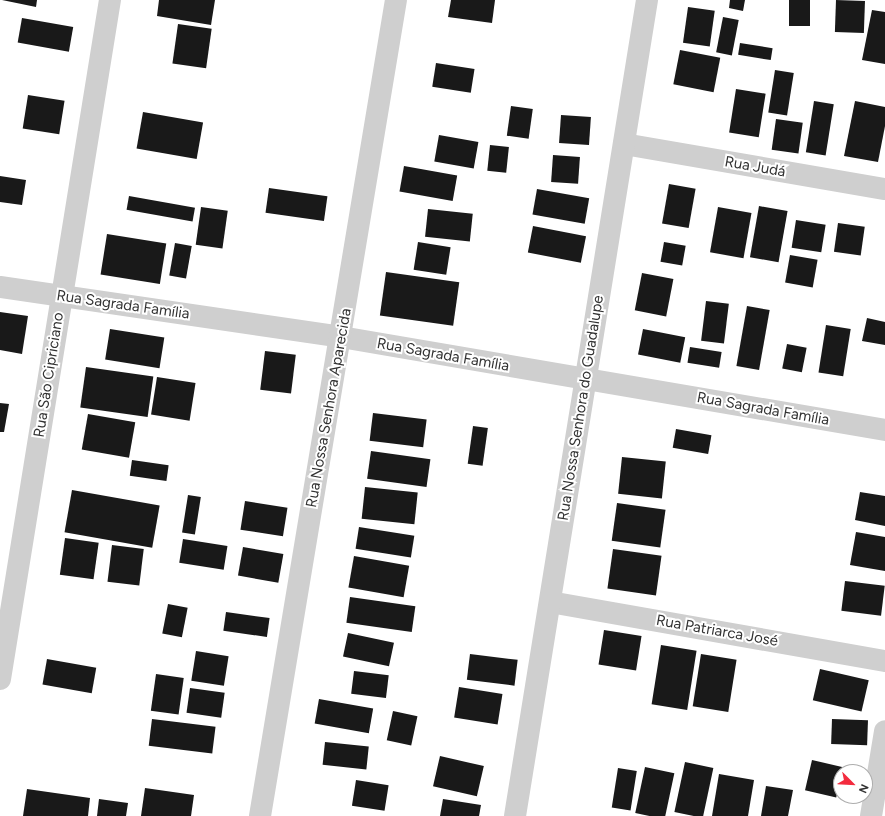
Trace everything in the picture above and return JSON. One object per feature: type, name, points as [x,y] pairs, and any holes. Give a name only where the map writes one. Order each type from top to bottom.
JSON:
[{"type":"street","name":"Rua São Cipriciano","points":[[0,679],[110,0]]},
{"type":"street","name":"Rua Nossa Senhora Aparecida","points":[[260,816],[341,338],[396,0]]},
{"type":"street","name":"Rua Nossa Senhora do Guadalupe","points":[[515,816],[647,0]]},
{"type":"street","name":"Rua Judá","points":[[624,144],[885,189]]},
{"type":"street","name":"Rua Sagrada Família","points":[[0,287],[341,338],[885,430]]},
{"type":"street","name":"Rua Patriarca José","points":[[550,602],[885,661]]},
{"type":"street","points":[[871,816],[882,774],[885,731]]},
{"type":"building","points":[[2,0],[37,0],[36,7]]},
{"type":"building","points":[[159,0],[215,0],[211,25],[157,16]]},
{"type":"building","points":[[451,0],[495,0],[492,23],[448,17]]},
{"type":"building","points":[[730,0],[745,0],[743,11],[729,8]]},
{"type":"building","points":[[789,0],[810,0],[810,26],[789,26]]},
{"type":"building","points":[[836,0],[865,1],[864,33],[835,32]]},
{"type":"building","points":[[688,7],[715,11],[710,46],[683,43]]},
{"type":"building","points":[[872,10],[885,12],[885,64],[862,60]]},
{"type":"building","points":[[723,17],[739,20],[732,55],[716,52]]},
{"type":"building","points":[[22,18],[73,27],[69,52],[18,43]]},
{"type":"building","points":[[178,24],[212,29],[206,68],[172,64]]},
{"type":"building","points":[[740,43],[773,48],[771,60],[738,55]]},
{"type":"building","points":[[680,50],[720,58],[714,92],[673,84]]},
{"type":"building","points":[[436,63],[475,69],[471,93],[432,87]]},
{"type":"building","points":[[775,70],[794,73],[787,115],[768,112]]},
{"type":"building","points":[[736,89],[766,94],[759,137],[729,132]]},
{"type":"building","points":[[28,95],[65,101],[59,134],[23,129]]},
{"type":"building","points":[[814,101],[834,104],[826,155],[806,152]]},
{"type":"building","points":[[855,101],[885,107],[885,126],[878,162],[844,156]]},
{"type":"building","points":[[511,106],[533,109],[529,139],[507,136]]},
{"type":"building","points":[[143,112],[203,123],[197,159],[137,148]]},
{"type":"building","points":[[561,115],[591,117],[589,145],[559,143]]},
{"type":"building","points":[[776,119],[803,123],[798,153],[772,150]]},
{"type":"building","points":[[439,135],[478,142],[474,169],[434,162]]},
{"type":"building","points":[[490,145],[509,147],[506,173],[487,171]]},
{"type":"building","points":[[553,155],[580,157],[578,184],[551,182]]},
{"type":"building","points":[[404,166],[457,175],[453,201],[399,192]]},
{"type":"building","points":[[0,176],[26,180],[22,205],[0,202]]},
{"type":"building","points":[[669,184],[696,189],[689,228],[662,223]]},
{"type":"building","points":[[269,188],[327,196],[324,221],[266,213]]},
{"type":"building","points":[[537,189],[589,198],[585,224],[532,215]]},
{"type":"building","points":[[129,196],[195,208],[193,221],[127,210]]},
{"type":"building","points":[[759,206],[788,211],[779,262],[750,257]]},
{"type":"building","points":[[201,207],[228,211],[222,248],[196,245]]},
{"type":"building","points":[[718,207],[751,213],[743,258],[710,252]]},
{"type":"building","points":[[428,209],[473,214],[470,242],[425,237]]},
{"type":"building","points":[[796,220],[826,225],[821,252],[792,248]]},
{"type":"building","points":[[838,223],[865,227],[861,255],[834,252]]},
{"type":"building","points":[[533,226],[586,236],[581,263],[528,253]]},
{"type":"building","points":[[107,234],[166,243],[160,284],[101,274]]},
{"type":"building","points":[[418,242],[451,247],[446,275],[414,270]]},
{"type":"building","points":[[664,242],[686,246],[682,266],[661,262]]},
{"type":"building","points":[[175,243],[192,246],[186,278],[169,275]]},
{"type":"building","points":[[790,255],[818,260],[813,287],[785,283]]},
{"type":"building","points":[[386,272],[459,282],[453,326],[380,316]]},
{"type":"building","points":[[642,273],[673,279],[666,316],[635,310]]},
{"type":"building","points":[[706,301],[729,304],[724,344],[701,341]]},
{"type":"building","points":[[747,306],[770,310],[759,370],[736,366]]},
{"type":"building","points":[[0,312],[28,316],[22,354],[0,350]]},
{"type":"building","points":[[867,318],[885,322],[885,345],[862,341]]},
{"type":"building","points":[[826,325],[851,329],[843,376],[818,372]]},
{"type":"building","points":[[110,329],[164,338],[159,368],[105,360]]},
{"type":"building","points":[[643,329],[685,337],[680,363],[638,355]]},
{"type":"building","points":[[787,344],[807,348],[802,372],[782,369]]},
{"type":"building","points":[[690,347],[722,352],[719,368],[687,363]]},
{"type":"building","points":[[265,351],[296,355],[291,393],[260,390]]},
{"type":"building","points":[[86,367],[153,376],[148,417],[80,408]]},
{"type":"building","points":[[157,377],[196,383],[190,421],[151,415]]},
{"type":"building","points":[[0,403],[9,404],[4,432],[0,432]]},
{"type":"building","points":[[373,413],[427,420],[423,447],[370,441]]},
{"type":"building","points":[[88,414],[135,422],[129,458],[82,449]]},
{"type":"building","points":[[473,426],[488,428],[483,466],[468,464]]},
{"type":"building","points":[[676,429],[711,435],[708,454],[673,448]]},
{"type":"building","points":[[371,451],[430,459],[427,487],[367,479]]},
{"type":"building","points":[[622,457],[666,462],[662,498],[618,494]]},
{"type":"building","points":[[132,460],[169,465],[166,481],[130,476]]},
{"type":"building","points":[[365,487],[418,493],[414,524],[362,519]]},
{"type":"building","points":[[72,490],[160,505],[152,548],[65,532]]},
{"type":"building","points":[[860,492],[885,496],[885,526],[855,520]]},
{"type":"building","points":[[188,495],[201,497],[195,535],[182,533]]},
{"type":"building","points":[[245,501],[287,508],[283,536],[240,530]]},
{"type":"building","points":[[617,503],[666,510],[660,547],[612,541]]},
{"type":"building","points":[[359,527],[414,536],[411,557],[356,549]]},
{"type":"building","points":[[856,532],[885,537],[885,571],[850,565]]},
{"type":"building","points":[[65,538],[99,543],[94,579],[60,575]]},
{"type":"building","points":[[183,539],[227,546],[224,570],[179,563]]},
{"type":"building","points":[[112,545],[144,549],[139,586],[107,582]]},
{"type":"building","points":[[243,547],[283,554],[278,583],[238,576]]},
{"type":"building","points":[[613,549],[662,556],[656,595],[607,589]]},
{"type":"building","points":[[354,556],[409,566],[404,597],[348,588]]},
{"type":"building","points":[[845,581],[885,586],[881,616],[841,611]]},
{"type":"building","points":[[350,597],[415,606],[412,632],[346,623]]},
{"type":"building","points":[[168,604],[188,608],[182,637],[162,633]]},
{"type":"building","points":[[226,612],[270,618],[267,637],[223,631]]},
{"type":"building","points":[[604,630],[642,636],[636,671],[599,665]]},
{"type":"building","points":[[348,633],[394,643],[389,666],[343,656]]},
{"type":"building","points":[[661,645],[697,651],[687,710],[652,704]]},
{"type":"building","points":[[196,651],[229,656],[224,686],[191,681]]},
{"type":"building","points":[[470,654],[518,660],[514,686],[467,680]]},
{"type":"building","points":[[701,654],[737,660],[728,712],[693,706]]},
{"type":"building","points":[[47,659],[96,668],[92,693],[42,685]]},
{"type":"building","points":[[820,669],[869,680],[862,711],[813,700]]},
{"type":"building","points":[[354,671],[389,675],[386,698],[351,694]]},
{"type":"building","points":[[156,674],[184,678],[179,715],[151,711]]},
{"type":"building","points":[[459,687],[502,694],[498,725],[454,718]]},
{"type":"building","points":[[190,688],[225,693],[221,718],[187,713]]},
{"type":"building","points":[[319,699],[373,709],[369,733],[315,724]]},
{"type":"building","points":[[393,711],[417,716],[411,746],[387,740]]},
{"type":"building","points":[[152,719],[216,727],[212,754],[149,746]]},
{"type":"building","points":[[832,719],[868,720],[867,745],[831,744]]},
{"type":"building","points":[[325,742],[369,747],[366,769],[323,765]]},
{"type":"building","points":[[440,756],[484,766],[477,796],[433,786]]},
{"type":"building","points":[[812,760],[833,765],[833,797],[805,790]]},
{"type":"building","points":[[685,762],[713,768],[703,816],[694,816],[674,812]]},
{"type":"building","points":[[645,767],[674,773],[665,816],[649,816],[635,813]]},
{"type":"building","points":[[618,768],[637,771],[631,810],[612,808]]},
{"type":"building","points":[[719,774],[754,780],[748,816],[712,816]]},
{"type":"building","points":[[356,780],[389,785],[385,811],[352,806]]},
{"type":"building","points":[[766,786],[793,790],[788,816],[761,816]]},
{"type":"building","points":[[145,788],[194,795],[191,816],[141,816]]},
{"type":"building","points":[[27,789],[90,798],[88,816],[23,816]]},
{"type":"building","points":[[99,799],[128,803],[126,816],[97,816]]},
{"type":"building","points":[[443,799],[481,805],[479,816],[440,816]]}]
